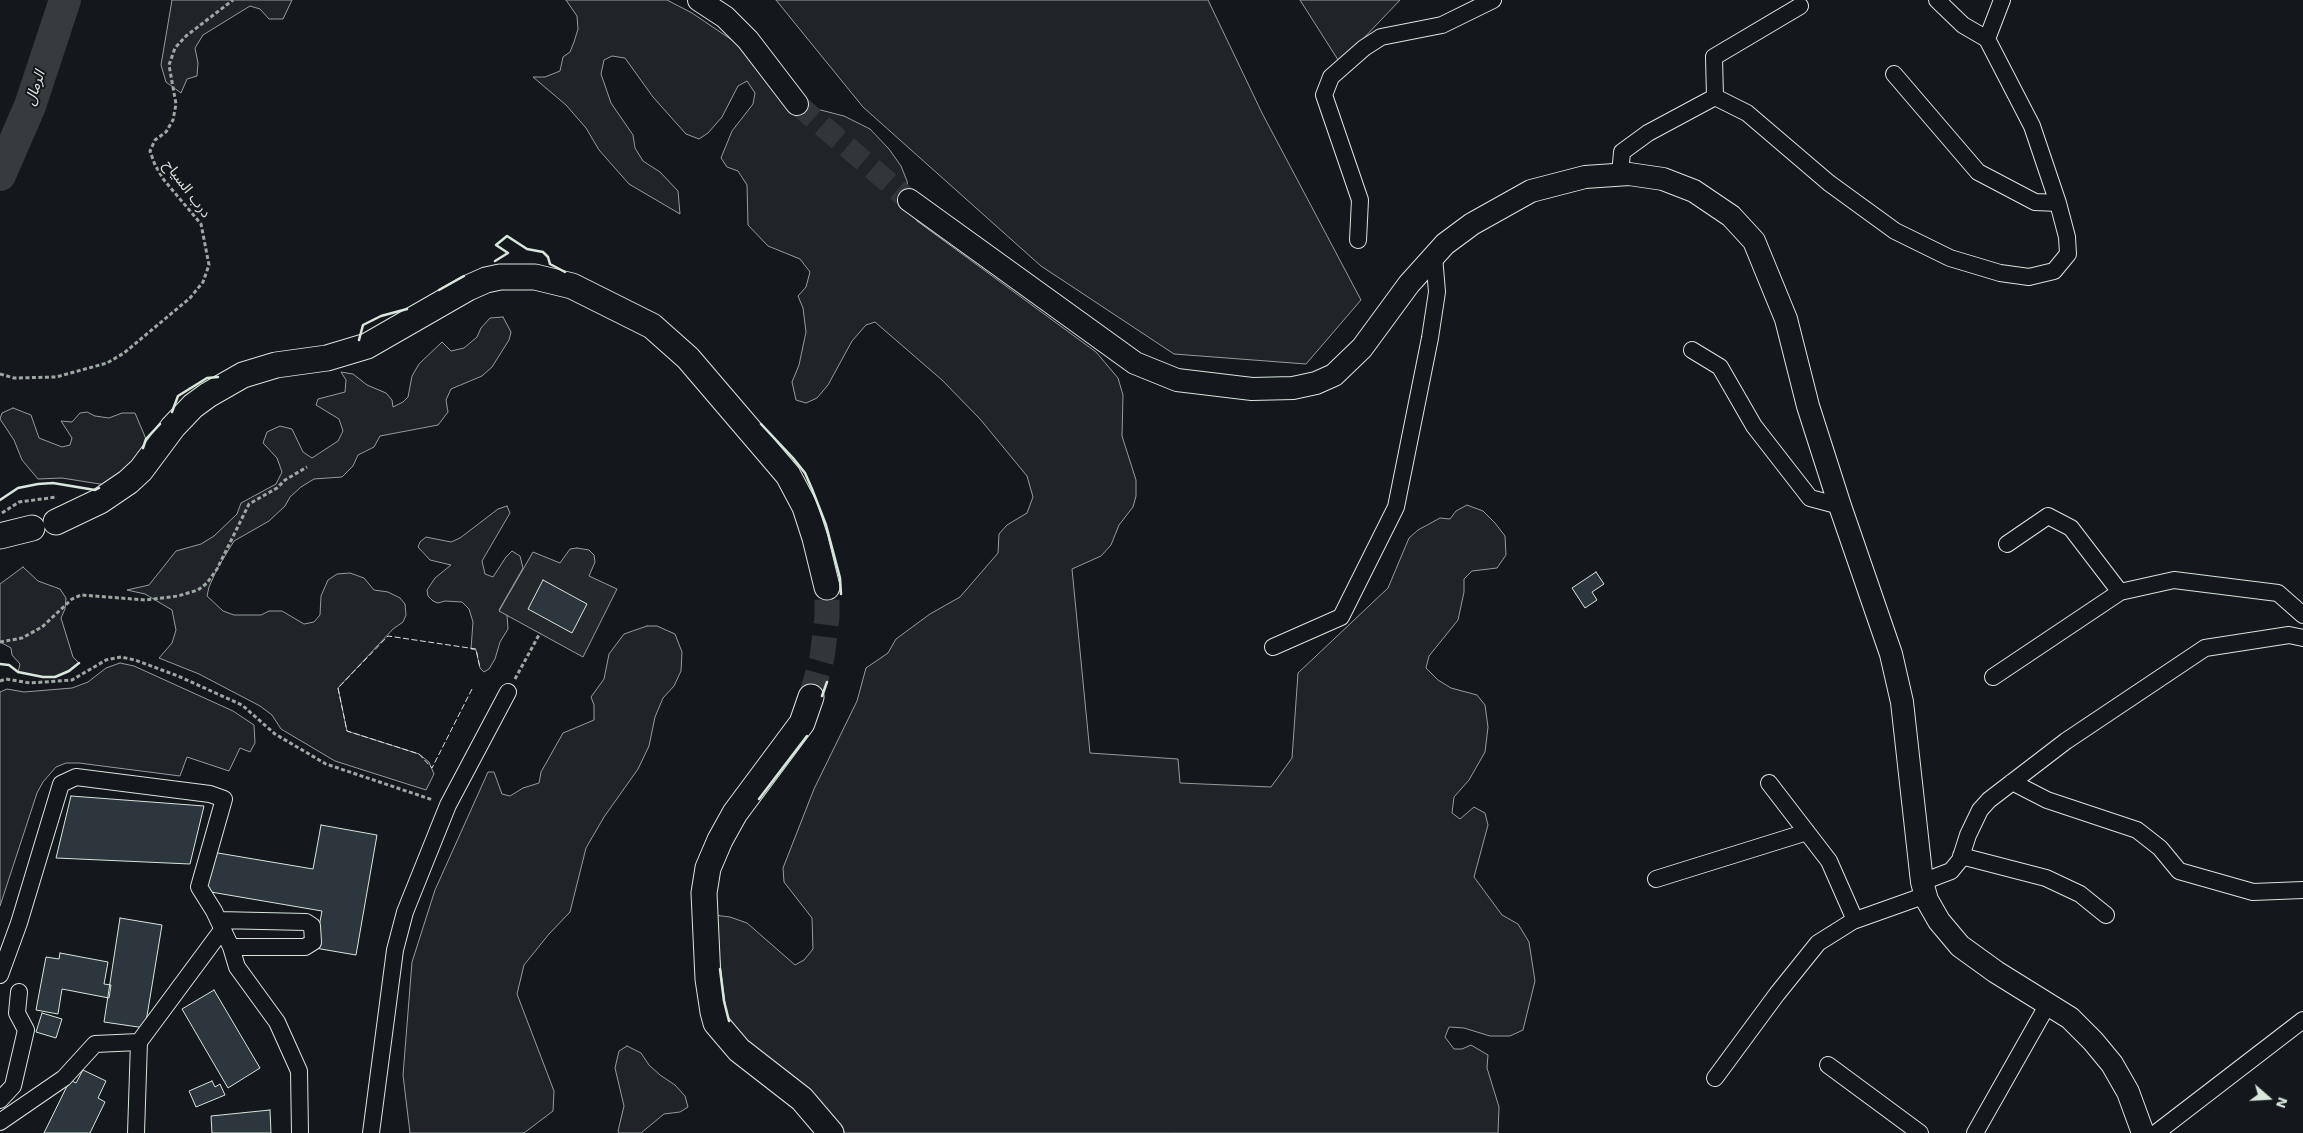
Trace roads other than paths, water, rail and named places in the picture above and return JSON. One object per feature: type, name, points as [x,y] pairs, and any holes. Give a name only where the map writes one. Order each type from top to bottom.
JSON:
[{"type":"main road","points":[[699,0],[726,17],[748,40],[797,104]]},
{"type":"main road","points":[[909,200],[1135,363],[1178,380],[1222,387],[1252,389],[1293,388],[1316,383],[1334,375],[1362,348],[1409,284],[1445,244],[1472,224],[1531,191],[1585,178],[1620,175],[1663,179],[1694,191],[1731,216],[1754,241],[1786,319],[1808,406],[1891,654],[1902,702],[1924,889],[1939,921],[1960,946],[1996,972],[2070,1018],[2112,1064],[2128,1092],[2143,1133]]},
{"type":"main road","points":[[56,522],[100,501],[128,482],[141,470],[173,427],[193,406],[208,395],[260,369],[327,358],[367,346],[468,288],[500,277],[535,277],[572,286],[652,326],[688,358],[781,468],[805,507],[816,538],[828,586]]},
{"type":"main road","points":[[0,536],[32,528]]},
{"type":"main road","points":[[811,697],[802,723],[758,780],[727,826],[708,868],[704,893],[708,978],[712,1012],[716,1023],[739,1050],[802,1099],[831,1133]]},
{"type":"street","points":[[1358,240],[1360,200],[1324,95],[1331,77],[1364,48],[1381,37],[1442,25],[1493,0]]},
{"type":"street","points":[[1715,98],[1747,113],[1829,183],[1895,231],[1950,258],[2000,273],[2028,277],[2054,271],[2068,254],[2067,237],[2058,203],[2032,126],[1987,39],[1963,25],[1937,0]]},
{"type":"street","points":[[1987,39],[2002,0]]},
{"type":"street","points":[[1715,98],[1714,57],[1800,6]]},
{"type":"street","points":[[1894,74],[1978,172],[2035,202],[2058,203]]},
{"type":"street","points":[[1620,175],[1622,152],[1648,133],[1715,98]]},
{"type":"street","points":[[1274,647],[1341,617],[1396,508],[1430,338],[1437,292],[1434,256]]},
{"type":"street","points":[[1692,350],[1720,367],[1754,426],[1810,498],[1840,506]]},
{"type":"street","points":[[2007,544],[2048,516],[2071,528],[2120,592]]},
{"type":"street","points":[[1994,677],[2120,592],[2174,580],[2278,592],[2303,615]]},
{"type":"street","points":[[1715,1078],[1777,994],[1818,943],[1856,920],[1924,889],[1950,871],[1961,856],[1980,810],[1989,800],[2066,741],[2205,648],[2289,635],[2303,638]]},
{"type":"street","points":[[371,1133],[395,950],[400,930],[412,894],[448,805],[508,692]]},
{"type":"street","points":[[0,975],[19,923],[61,784],[76,777],[210,794],[224,799],[199,887],[231,947],[237,967],[277,1022],[299,1072],[300,1133]]},
{"type":"street","points":[[1769,782],[1829,860],[1856,920]]},
{"type":"street","points":[[2012,782],[2047,800],[2137,830],[2160,848],[2179,871],[2253,892],[2303,890]]},
{"type":"street","points":[[1656,878],[1807,832]]},
{"type":"street","points":[[1961,856],[2046,878],[2080,894],[2106,915]]},
{"type":"street","points":[[220,925],[306,922],[312,926],[313,942],[305,947],[231,947]]},
{"type":"street","points":[[136,1133],[139,1042],[220,925]]},
{"type":"street","points":[[0,1100],[13,1086],[26,1030],[18,1013],[19,992]]},
{"type":"street","points":[[1975,1133],[2048,1004]]},
{"type":"street","points":[[2156,1133],[2303,1020]]},
{"type":"street","points":[[0,1122],[64,1078],[96,1044],[139,1042]]},
{"type":"street","points":[[1828,1065],[1920,1133]]},
{"type":"waterway","name":"الرمال","points":[[0,175],[30,106],[65,0]]},
{"type":"tunnel","points":[[797,104],[909,200]]},
{"type":"tunnel","points":[[811,697],[822,658],[827,617],[827,587]]}]
